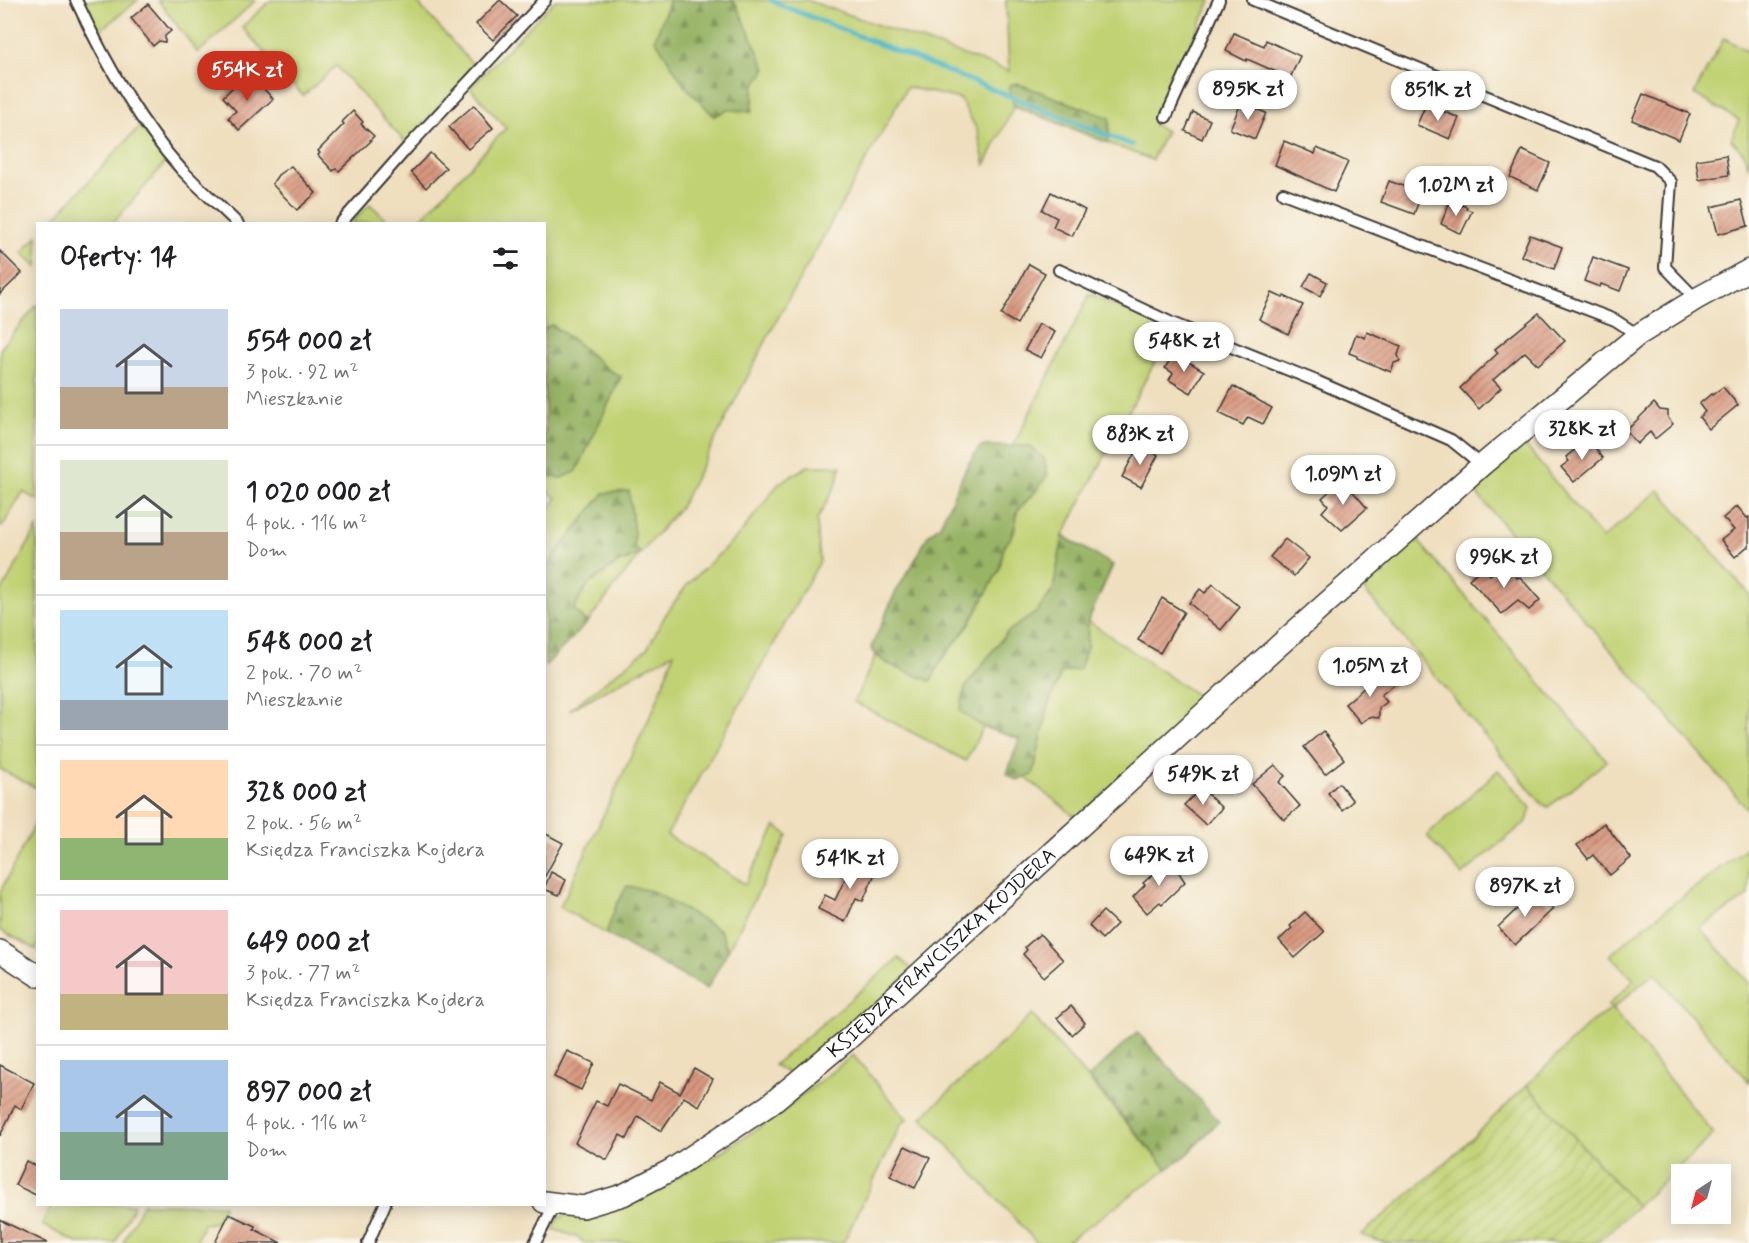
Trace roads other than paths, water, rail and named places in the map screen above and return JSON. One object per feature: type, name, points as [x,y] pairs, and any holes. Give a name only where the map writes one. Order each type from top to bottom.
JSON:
[{"type":"street","name":"KSIĘDZA FRANCISZKA KOJDERA","points":[[550,1202],[583,1206],[623,1195],[671,1170],[769,1105],[847,1040],[1239,681],[1482,465],[1638,335],[1749,270]]},
{"type":"street","points":[[0,951],[36,975]]},
{"type":"lane","points":[[76,0],[133,108],[181,168],[235,222]]},
{"type":"lane","points":[[342,222],[545,0]]},
{"type":"lane","points":[[1166,117],[1219,0]]},
{"type":"lane","points":[[1253,0],[1655,166],[1671,183],[1665,267],[1696,299]]},
{"type":"lane","points":[[1283,193],[1615,320],[1638,335]]},
{"type":"lane","points":[[1059,270],[1174,324],[1316,381],[1451,440],[1482,465]]},
{"type":"lane","points":[[536,1243],[550,1202]]},
{"type":"lane","points":[[368,1243],[384,1206]]},
{"type":"waterway","points":[[771,0],[1132,145]]}]
